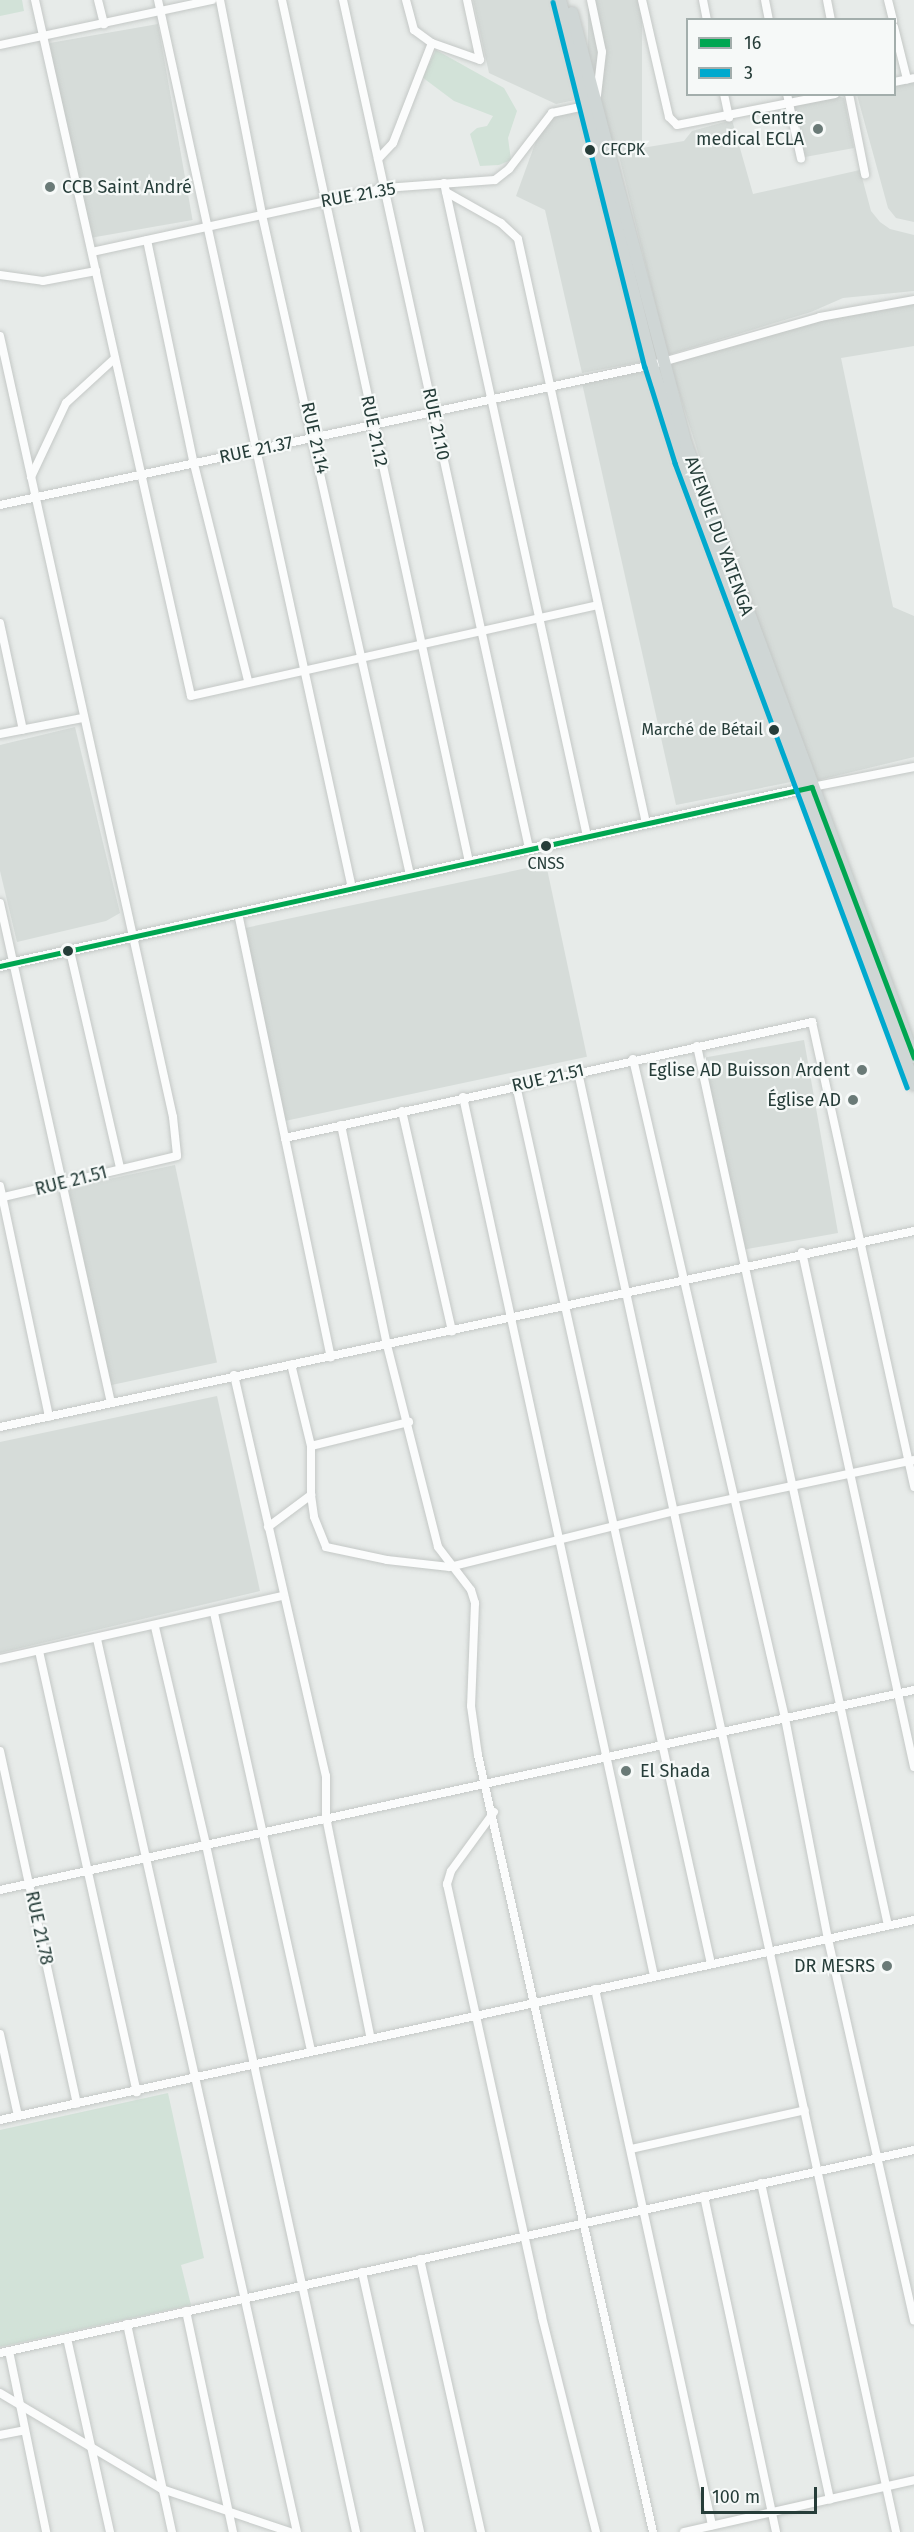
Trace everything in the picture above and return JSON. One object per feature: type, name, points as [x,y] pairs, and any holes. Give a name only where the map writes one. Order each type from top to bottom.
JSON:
[{"type":"main road","name":"AVENUE DU YATENGA","points":[[560,0],[591,105],[657,363],[697,506],[772,694],[881,984],[914,1084]]},
{"type":"main road","name":"AVENUE DU YATENGA","points":[[569,0],[591,105]]},
{"type":"main road","name":"AVENUE DU YATENGA","points":[[881,984],[914,1057]]},
{"type":"street","points":[[35,0],[92,252],[139,476],[191,696],[362,655],[597,605]]},
{"type":"street","points":[[98,0],[104,24]]},
{"type":"street","points":[[158,0],[206,227],[306,668],[352,888]]},
{"type":"street","points":[[0,45],[161,13],[212,0]]},
{"type":"street","name":"RUE 21.14","points":[[220,0],[262,214],[315,437],[410,875]]},
{"type":"street","name":"RUE 21.12","points":[[282,0],[469,862]]},
{"type":"street","name":"RUE 21.10","points":[[344,0],[529,848]]},
{"type":"street","points":[[406,0],[414,30],[432,43],[480,60],[467,0]]},
{"type":"street","points":[[553,0],[566,21]]},
{"type":"street","points":[[591,0],[602,52],[591,105]]},
{"type":"street","points":[[642,0],[672,122],[684,127],[826,96]]},
{"type":"street","points":[[703,0],[707,18]]},
{"type":"street","points":[[765,0],[769,18]]},
{"type":"street","points":[[827,0],[831,18]]},
{"type":"street","points":[[888,0],[892,18]]},
{"type":"street","points":[[896,33],[910,78]]},
{"type":"street","name":"RUE 21.35","points":[[378,159],[393,143],[432,43]]},
{"type":"street","points":[[724,96],[729,117]]},
{"type":"street","points":[[787,96],[801,159]]},
{"type":"street","points":[[849,96],[865,174]]},
{"type":"street","name":"RUE 21.35","points":[[92,252],[385,188],[495,180],[509,169],[552,112],[591,105]]},
{"type":"street","points":[[444,183],[587,836]]},
{"type":"street","points":[[446,192],[516,236],[646,823]]},
{"type":"street","points":[[147,240],[194,464],[248,681]]},
{"type":"street","points":[[0,275],[43,281],[96,271]]},
{"type":"street","name":"RUE 21.37","points":[[0,505],[657,363],[820,317],[914,300]]},
{"type":"street","points":[[0,336],[131,937]]},
{"type":"street","points":[[31,477],[66,403],[114,359]]},
{"type":"street","points":[[0,623],[23,730]]},
{"type":"street","points":[[0,734],[82,718]]},
{"type":"street","points":[[0,966],[529,848],[914,767]]},
{"type":"street","points":[[0,903],[111,1404]]},
{"type":"street","points":[[238,913],[331,1357]]},
{"type":"street","name":"RUE 21.51","points":[[1,1198],[177,1156],[173,1117],[131,937]]},
{"type":"street","points":[[70,951],[120,1168]]},
{"type":"street","name":"RUE 21.51","points":[[285,1138],[633,1059],[812,1022],[862,1241]]},
{"type":"street","points":[[697,1046],[888,1926]]},
{"type":"street","points":[[633,1059],[685,1278],[732,1498],[785,1718],[828,1939],[914,2320]]},
{"type":"street","points":[[578,1072],[770,1953],[820,2170],[896,2532]]},
{"type":"street","points":[[516,1085],[711,1964]]},
{"type":"street","points":[[463,1097],[557,1539],[654,1976]]},
{"type":"street","points":[[402,1111],[452,1331]]},
{"type":"street","points":[[341,1125],[387,1345],[409,1422],[438,1547],[450,1567],[471,1590],[475,1603],[471,1706],[478,1755],[494,1812],[653,2532]]},
{"type":"street","points":[[0,1186],[49,1417]]},
{"type":"street","points":[[0,1427],[234,1375],[452,1331],[802,1252],[914,1231]]},
{"type":"street","points":[[862,1241],[911,1461],[914,1487]]},
{"type":"street","points":[[802,1252],[914,1767]]},
{"type":"street","points":[[291,1365],[311,1446],[311,1495],[314,1517],[326,1547],[387,1560],[450,1567],[615,1524],[850,1472],[911,1461]]},
{"type":"street","points":[[234,1375],[326,1776],[326,1817],[370,2036]]},
{"type":"street","points":[[311,1446],[409,1422]]},
{"type":"street","points":[[268,1527],[311,1495]]},
{"type":"street","points":[[0,1659],[98,1640],[283,1596]]},
{"type":"street","points":[[214,1613],[311,2051]]},
{"type":"street","points":[[155,1627],[206,1845],[252,2066],[356,2532]]},
{"type":"street","points":[[98,1640],[297,2532]]},
{"type":"street","points":[[39,1651],[137,2092]]},
{"type":"street","points":[[0,1890],[914,1690]]},
{"type":"street","name":"RUE 21.78","points":[[0,1751],[77,2104]]},
{"type":"street","points":[[494,1812],[451,1871],[447,1884],[527,2235],[542,2317],[596,2532]]},
{"type":"street","points":[[0,2120],[195,2080],[370,2036],[770,1953],[914,1920]]},
{"type":"street","points":[[595,1989],[712,2525]]},
{"type":"street","points":[[0,2034],[18,2116]]},
{"type":"street","points":[[631,2149],[806,2110]]},
{"type":"street","points":[[0,2353],[914,2150]]},
{"type":"street","points":[[761,2183],[830,2500]]},
{"type":"street","points":[[704,2196],[776,2532]]},
{"type":"street","points":[[420,2259],[481,2532]]},
{"type":"street","points":[[362,2272],[420,2532]]},
{"type":"street","points":[[186,2311],[233,2532]]},
{"type":"street","points":[[127,2324],[171,2532]]},
{"type":"street","points":[[67,2338],[110,2532]]},
{"type":"street","points":[[9,2351],[46,2532]]},
{"type":"street","points":[[0,2393],[162,2489],[290,2532]]},
{"type":"street","points":[[0,2435],[25,2430]]},
{"type":"street","points":[[684,2532],[772,2514],[914,2480]]},
{"type":"shaded area","points":[[0,0],[22,0],[24,11],[0,16]]},
{"type":"shaded area","points":[[473,0],[552,0],[575,100],[556,104],[489,73]]},
{"type":"shaded area","points":[[588,0],[642,0],[642,152],[588,152]]},
{"type":"shaded area","points":[[158,24],[193,220],[84,239],[50,43]]},
{"type":"shaded area","points":[[436,50],[504,88],[517,111],[508,138],[511,160],[499,165],[480,166],[470,134],[477,128],[487,126],[493,116],[454,101],[422,77]]},
{"type":"shaded area","points":[[914,82],[914,222],[896,218],[888,208],[857,96],[896,96],[896,86]]},
{"type":"shaded area","points":[[838,96],[844,98],[854,148],[805,157],[793,106]]},
{"type":"shaded area","points":[[579,111],[647,361],[582,373],[545,210],[516,196],[540,130],[553,114]]},
{"type":"shaded area","points":[[732,120],[753,194],[860,170],[871,211],[880,222],[890,229],[914,235],[914,291],[843,298],[811,312],[668,355],[618,152],[684,141],[692,131]]},
{"type":"shaded area","points":[[914,300],[914,346],[841,358],[893,607],[914,616],[914,757],[815,781],[716,509],[670,364],[857,306]]},
{"type":"shaded area","points":[[649,368],[796,781],[676,805],[582,383]]},
{"type":"shaded area","points":[[75,727],[120,913],[106,921],[17,942],[0,871],[0,745]]},
{"type":"shaded area","points":[[546,864],[587,1057],[284,1121],[243,928]]},
{"type":"shaded area","points":[[804,1040],[838,1233],[738,1251],[704,1058]]},
{"type":"shaded area","points":[[175,1165],[217,1363],[110,1385],[68,1188]]},
{"type":"shaded area","points":[[217,1396],[260,1591],[0,1653],[0,1442]]},
{"type":"shaded area","points":[[168,2093],[204,2258],[181,2265],[191,2305],[0,2347],[0,2130]]},
{"type":"transit line","name":"3","points":[[553,2],[645,367],[675,463],[907,1087]]},
{"type":"transit line","name":"16","points":[[0,966],[812,787],[914,1057]]},
{"type":"place","name":"Centre medical ECLA","points":[[818,129]]},
{"type":"place","name":"CFCPK","points":[[590,150]]},
{"type":"place","name":"CCB Saint André","points":[[50,187]]},
{"type":"place","name":"Marché de Bétail","points":[[774,730]]},
{"type":"place","name":"CNSS","points":[[546,846]]},
{"type":"place","name":"Eglise AD Buisson Ardent","points":[[862,1070]]},
{"type":"place","name":"Église AD","points":[[853,1100]]},
{"type":"place","name":"El Shada","points":[[626,1771]]},
{"type":"place","name":"DR MESRS","points":[[887,1966]]}]
